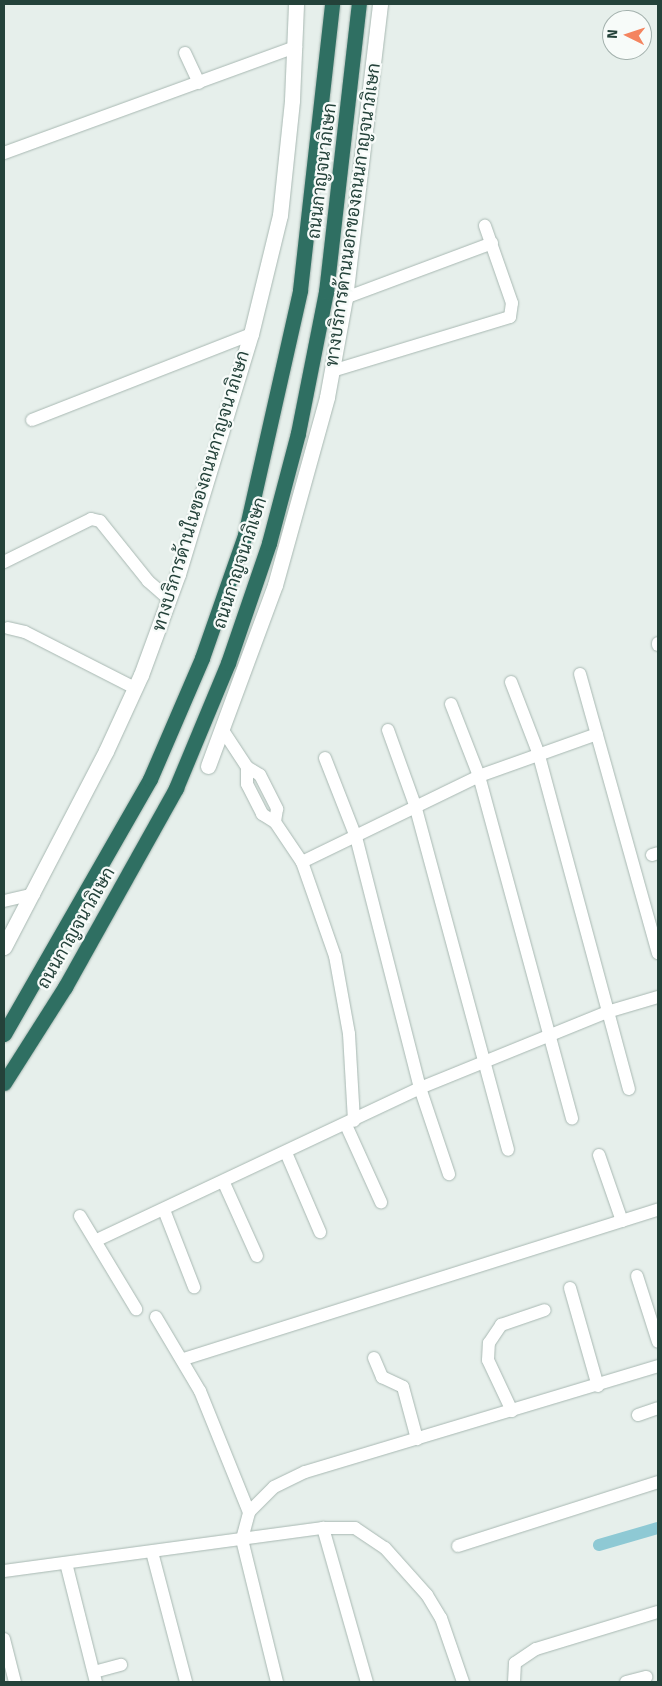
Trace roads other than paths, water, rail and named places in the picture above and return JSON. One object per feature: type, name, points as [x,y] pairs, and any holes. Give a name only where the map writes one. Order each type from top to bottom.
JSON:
[{"type":"highway","name":"ถนนกาญจนาภิเษก","points":[[4,1034],[150,779],[202,658],[245,535],[300,290],[332,4]]},
{"type":"highway","name":"ถนนกาญจนาภิเษก","points":[[4,1083],[65,987],[176,788],[228,663],[269,543],[298,432],[326,292],[359,4]]},
{"type":"main road","name":"ทางบริการด้านในของถนนกาญจนาภิเษก","points":[[4,947],[34,894],[135,688],[169,599],[251,334],[280,215],[296,47],[296,4]]},
{"type":"main road","name":"ทางบริการด้านนอกของถนนกาญจนาภิเษก","points":[[208,766],[296,521],[332,371],[345,298],[380,4]]},
{"type":"street","points":[[4,153],[296,47]]},
{"type":"street","points":[[185,53],[199,83]]},
{"type":"street","points":[[332,371],[510,317],[512,304],[485,226]]},
{"type":"street","points":[[345,298],[492,244]]},
{"type":"street","points":[[32,420],[251,334]]},
{"type":"street","points":[[4,562],[91,520],[100,521],[148,581],[169,599]]},
{"type":"street","points":[[8,628],[24,632],[135,688]]},
{"type":"street","points":[[580,674],[658,953]]},
{"type":"street","points":[[511,682],[538,752],[629,1090]]},
{"type":"street","points":[[451,704],[478,776],[572,1119]]},
{"type":"street","points":[[222,729],[247,767],[247,784],[262,814],[275,822],[302,862],[335,956],[347,1015],[350,1123],[381,1202]]},
{"type":"street","points":[[388,730],[415,805],[487,1060],[508,1150]]},
{"type":"street","points":[[302,862],[356,837],[415,805],[478,776],[538,752],[597,734]]},
{"type":"street","points":[[324,758],[356,837],[420,1088],[449,1174]]},
{"type":"street","points":[[4,902],[34,894]]},
{"type":"street","points":[[96,1240],[287,1155],[420,1088],[607,1012],[658,997]]},
{"type":"street","points":[[287,1155],[320,1232]]},
{"type":"street","points":[[599,1155],[622,1221]]},
{"type":"street","points":[[224,1183],[257,1256]]},
{"type":"street","points":[[164,1210],[194,1287]]},
{"type":"street","points":[[184,1360],[658,1210]]},
{"type":"street","points":[[80,1216],[136,1309]]},
{"type":"street","points":[[637,1276],[658,1342]]},
{"type":"street","points":[[570,1288],[598,1386]]},
{"type":"street","points":[[512,1411],[488,1360],[490,1343],[501,1325],[545,1310]]},
{"type":"street","points":[[156,1317],[184,1360],[249,1512]]},
{"type":"street","points":[[374,1358],[382,1377],[404,1387],[417,1439]]},
{"type":"street","points":[[277,1682],[242,1539],[249,1512],[288,1478],[598,1386],[658,1366]]},
{"type":"street","points":[[638,1415],[658,1408]]},
{"type":"street","points":[[458,1546],[658,1482]]},
{"type":"street","points":[[323,1528],[367,1682]]},
{"type":"street","points":[[4,1571],[323,1528],[355,1528],[366,1532],[414,1579],[441,1618],[462,1682]]},
{"type":"street","points":[[152,1552],[186,1682]]},
{"type":"street","points":[[66,1563],[95,1677],[121,1666]]},
{"type":"street","points":[[514,1682],[515,1663],[536,1648],[658,1612]]},
{"type":"street","points":[[4,1639],[15,1682]]},
{"type":"street","points":[[626,1682],[646,1677]]},
{"type":"waterway","points":[[599,1545],[658,1528]]}]
